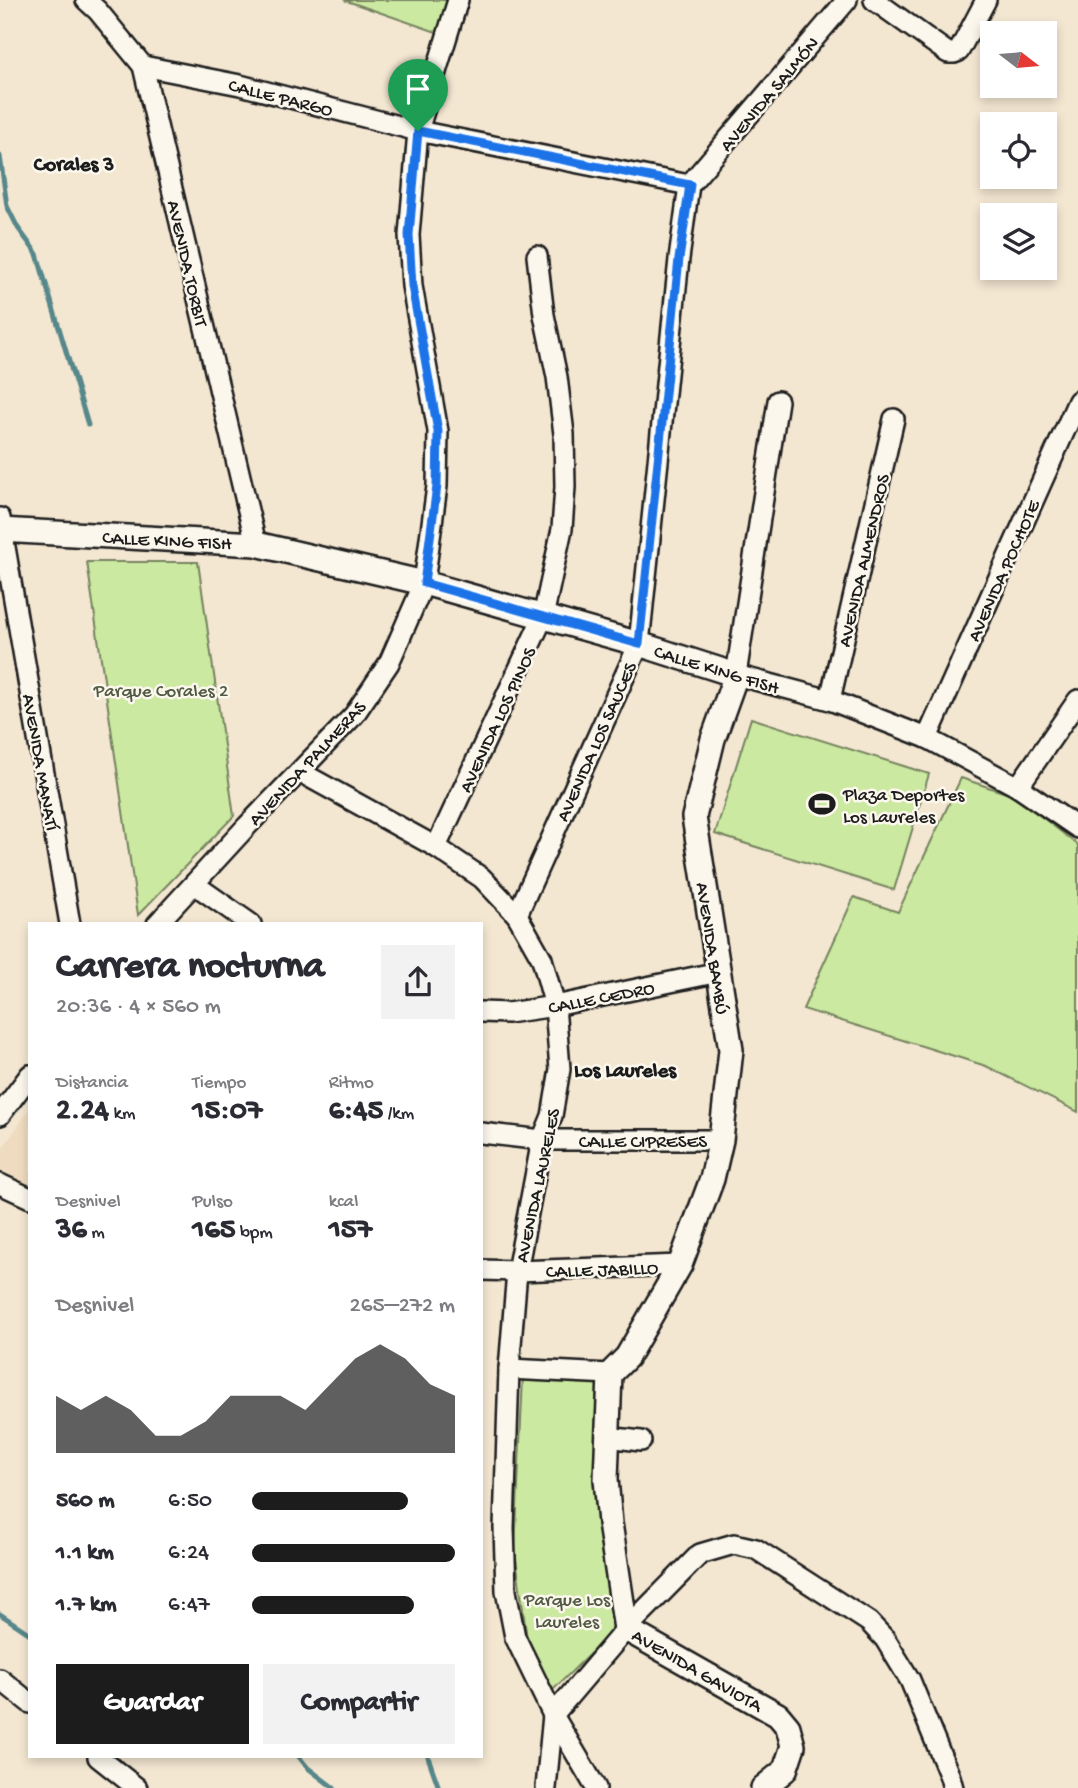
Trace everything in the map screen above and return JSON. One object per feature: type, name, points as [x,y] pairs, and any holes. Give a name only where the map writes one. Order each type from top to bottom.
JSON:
[{"type":"street","name":"AVENIDA TORBIT","points":[[86,0],[143,66],[256,544]]},
{"type":"street","name":"AVENIDA PALMERAS","points":[[159,922],[354,715],[388,663],[424,583],[437,486],[438,431],[412,286],[409,235],[418,131],[458,0]]},
{"type":"street","name":"AVENIDA SALMÓN","points":[[690,185],[847,0]]},
{"type":"street","points":[[874,0],[948,53],[954,53],[959,51],[986,0]]},
{"type":"street","name":"CALLE PARGO","points":[[143,66],[240,85],[418,131],[690,185]]},
{"type":"street","name":"AVENIDA LOS SAUCES","points":[[517,915],[639,644],[679,259],[690,185]]},
{"type":"street","name":"AVENIDA LOS PINOS","points":[[436,847],[543,617],[562,529],[564,434],[537,256]]},
{"type":"street","name":"AVENIDA BAMBÚ","points":[[610,1374],[627,1357],[680,1265],[712,1179],[721,1140],[731,1050],[694,817],[713,739],[736,675],[778,401]]},
{"type":"street","name":"AVENIDA POCHOTE","points":[[927,738],[1078,401]]},
{"type":"street","name":"AVENIDA ALMENDROS","points":[[830,701],[894,419]]},
{"type":"street","name":"CALLE KING FISH","points":[[1,526],[256,544],[424,583],[830,701],[927,738],[1018,787],[1078,828]]},
{"type":"street","name":"AVENIDA MANATÍ","points":[[1,526],[70,922]]},
{"type":"street","points":[[1018,787],[1078,700]]},
{"type":"street","name":"AVENIDA LAURELES","points":[[300,772],[436,847],[482,878],[517,915],[542,959],[555,1006],[560,1069],[552,1116],[542,1140],[517,1271],[509,1368],[504,1528],[506,1591],[515,1637],[553,1715],[596,1788]]},
{"type":"street","points":[[194,884],[248,922]]},
{"type":"street","name":"CALLE CEDRO","points":[[483,1012],[508,1013],[555,1006],[719,972]]},
{"type":"street","points":[[0,1115],[28,1078]]},
{"type":"street","name":"CALLE CIPRESES","points":[[483,1133],[542,1140],[721,1140]]},
{"type":"street","points":[[0,1184],[28,1197]]},
{"type":"street","name":"CALLE JABILLO","points":[[483,1270],[680,1265]]},
{"type":"street","points":[[509,1368],[610,1374]]},
{"type":"street","name":"AVENIDA GAVIOTA","points":[[610,1374],[606,1479],[626,1629],[778,1715],[788,1727],[793,1746],[785,1770],[763,1788]]},
{"type":"street","points":[[607,1437],[641,1441]]},
{"type":"street","points":[[546,1788],[553,1715],[626,1629],[700,1555],[734,1544],[756,1549],[869,1622],[885,1640],[910,1680],[953,1788]]},
{"type":"street","points":[[0,1679],[28,1701]]},
{"type":"street","points":[[99,1758],[137,1788]]},
{"type":"shaded area","points":[[28,1111],[28,1189],[0,1177],[0,1152]]},
{"type":"green space","points":[[344,0],[451,0],[442,34]]},
{"type":"green space","name":"Parque Corales 2","points":[[87,562],[198,562],[234,816],[138,915]]},
{"type":"green space","name":"Plaza Deportes Los Laureles","points":[[751,718],[929,774],[894,890],[715,834]]},
{"type":"green space","points":[[961,778],[1015,796],[1078,845],[1078,1112],[986,1066],[803,1009],[854,897],[898,912]]},
{"type":"green space","name":"Parque Los Laureles","points":[[523,1377],[601,1381],[596,1418],[601,1549],[614,1630],[553,1690],[528,1647],[515,1551]]},
{"type":"waterway","points":[[0,156],[7,206],[18,228],[37,254],[88,425]]},
{"type":"waterway","points":[[0,1614],[28,1633]]},
{"type":"waterway","points":[[300,1758],[308,1768],[334,1788]]},
{"type":"waterway","points":[[428,1758],[439,1788]]},
{"type":"place","name":"Plaza Deportes Los Laureles","points":[[822,804]]},
{"type":"district","name":"Corales 3","points":[[74,163]]},
{"type":"district","name":"Los Laureles","points":[[625,1069]]},
{"type":"route","points":[[418,131],[690,185],[679,259],[639,644],[424,583],[437,486],[438,431],[412,286],[409,235],[418,131]]}]
